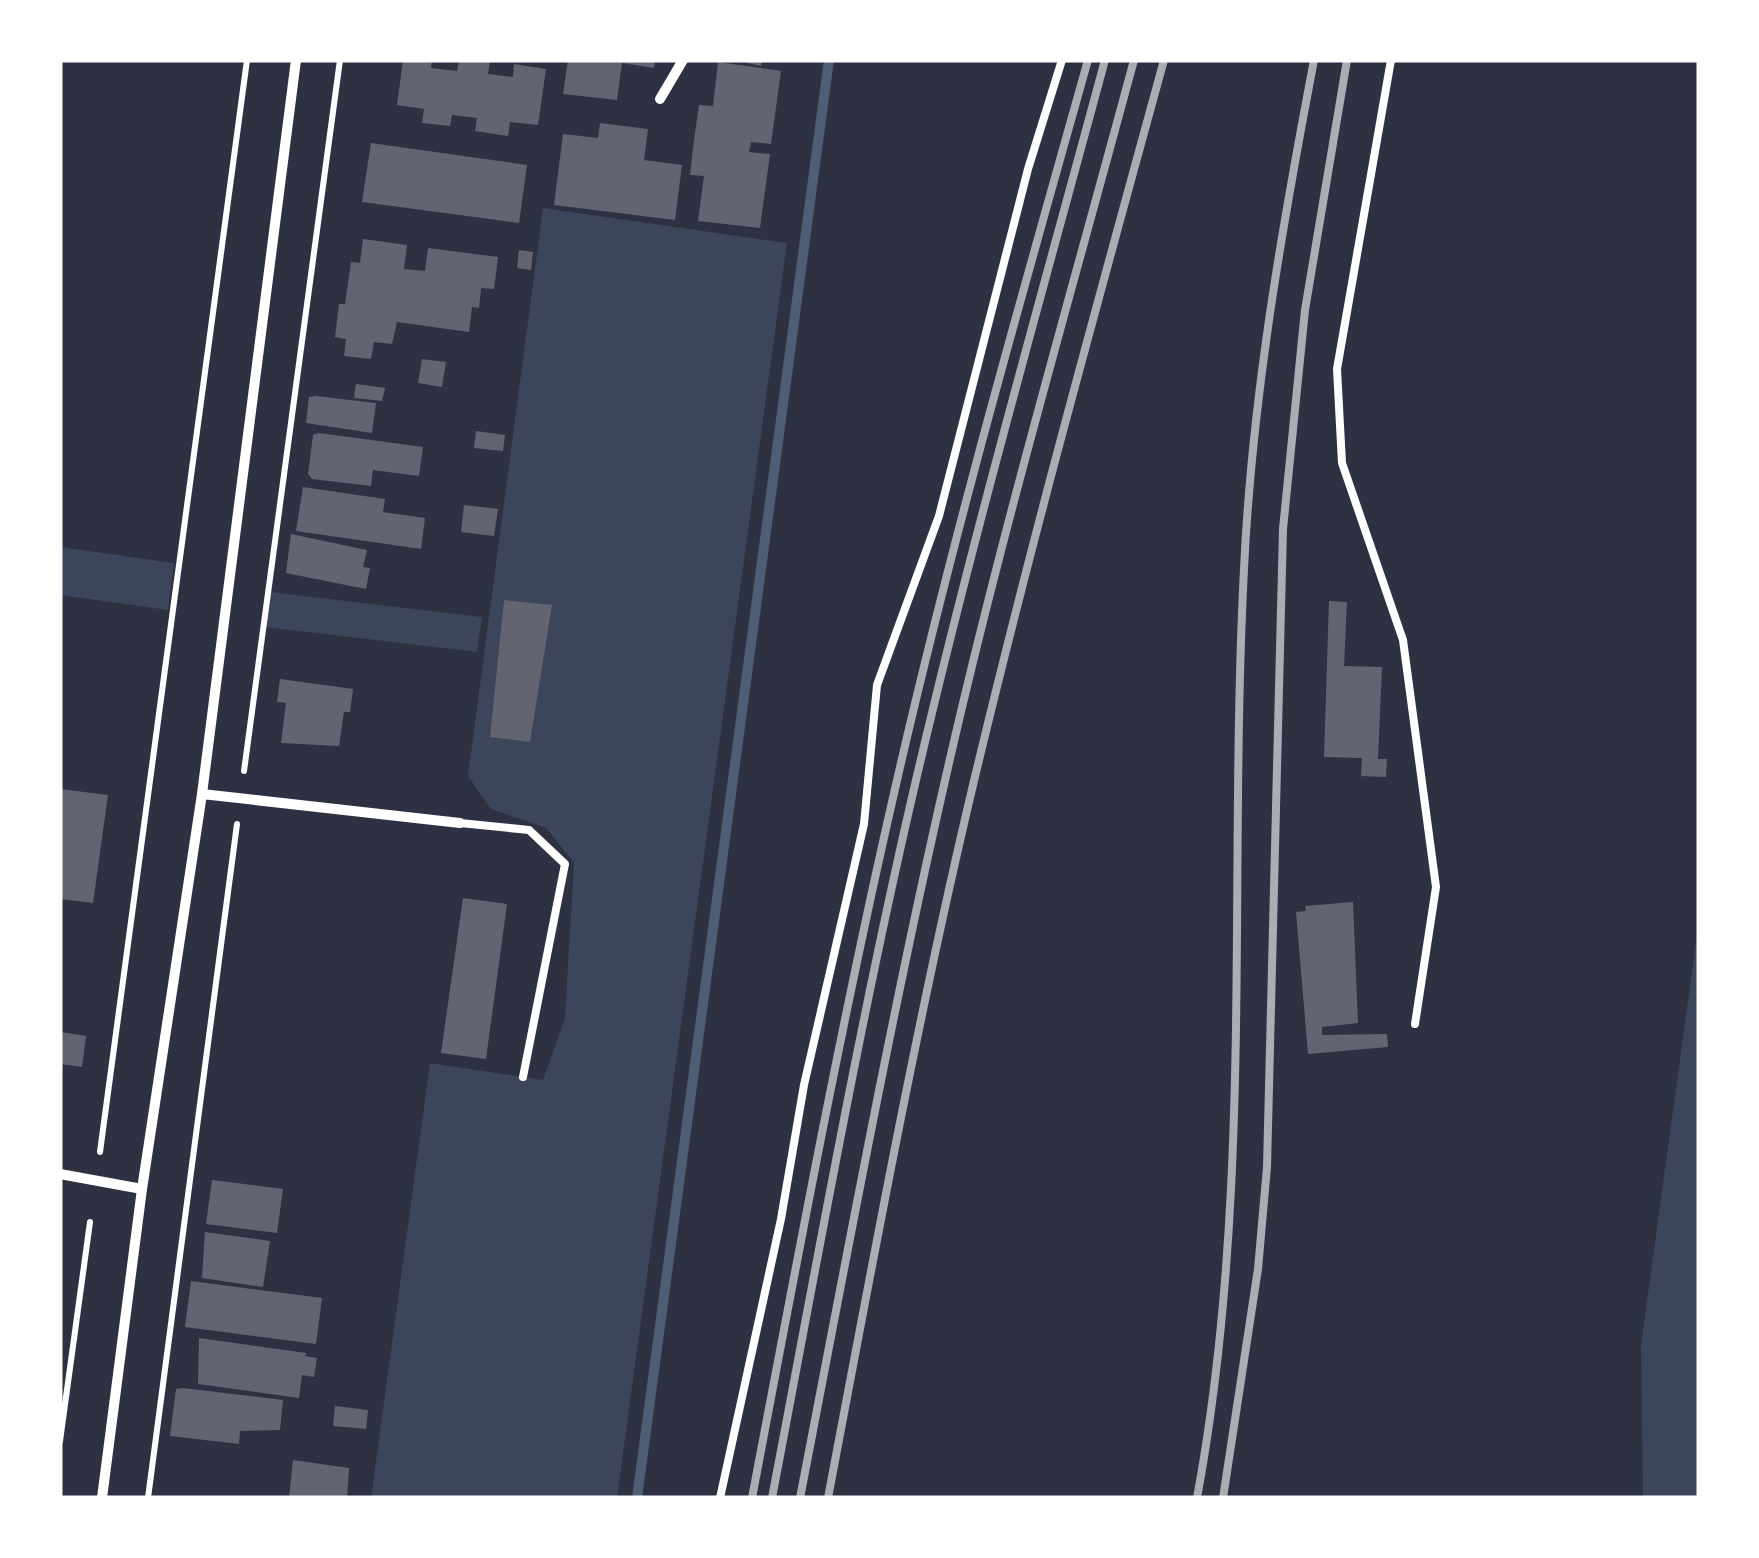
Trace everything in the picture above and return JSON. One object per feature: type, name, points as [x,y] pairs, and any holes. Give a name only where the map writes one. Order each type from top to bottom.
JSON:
[{"type":"street","points":[[102,1498],[142,1189],[202,794],[296,60]]},
{"type":"street","points":[[660,100],[683,60]]},
{"type":"street","points":[[202,794],[460,823]]},
{"type":"street","points":[[60,1174],[142,1189]]},
{"type":"lane","points":[[720,1498],[781,1220],[804,1085],[864,824],[876,685],[939,516],[1028,169],[1062,60]]},
{"type":"lane","points":[[1390,60],[1337,369],[1342,463],[1403,640],[1436,887],[1415,1024]]},
{"type":"lane","points":[[460,823],[529,830],[565,864],[524,1077]]},
{"type":"path","points":[[100,1152],[247,60]]},
{"type":"path","points":[[244,771],[340,60]]},
{"type":"path","points":[[148,1498],[237,824]]},
{"type":"path","points":[[60,1441],[90,1222]]},
{"type":"shaded area","points":[[543,208],[787,243],[617,1498],[371,1498],[430,1063],[543,1080],[565,1018],[574,863],[546,828],[491,809],[468,776]]},
{"type":"shaded area","points":[[60,547],[174,563],[168,610],[60,595]]},
{"type":"shaded area","points":[[270,592],[482,617],[477,652],[265,627]]},
{"type":"shaded area","points":[[1699,920],[1699,1498],[1643,1498],[1641,1345]]},
{"type":"building","points":[[403,60],[432,60],[431,68],[457,71],[459,60],[490,61],[488,74],[513,77],[514,64],[546,69],[538,125],[510,122],[508,136],[475,131],[477,118],[452,115],[450,126],[422,123],[424,109],[397,105]]},
{"type":"building","points":[[568,60],[655,60],[654,68],[622,63],[617,100],[563,94]]},
{"type":"building","points":[[734,60],[762,60],[761,66]]},
{"type":"building","points":[[718,62],[781,71],[771,144],[751,142],[749,152],[770,154],[760,228],[698,221],[704,176],[690,175],[694,140],[699,105],[713,106]]},
{"type":"building","points":[[600,123],[648,129],[644,160],[682,165],[675,220],[554,205],[563,134],[598,138]]},
{"type":"building","points":[[371,143],[527,165],[519,223],[362,202]]},
{"type":"building","points":[[363,239],[407,245],[404,269],[425,271],[428,248],[498,257],[494,289],[481,288],[479,308],[472,307],[469,332],[397,322],[392,344],[374,342],[371,359],[344,356],[346,339],[335,337],[339,304],[345,304],[351,262],[360,263]]},
{"type":"building","points":[[519,250],[533,252],[531,270],[517,268]]},
{"type":"building","points":[[422,359],[446,362],[442,387],[418,383]]},
{"type":"building","points":[[356,384],[385,388],[382,401],[354,398]]},
{"type":"building","points":[[309,397],[376,403],[372,433],[306,423]]},
{"type":"building","points":[[476,431],[505,435],[503,451],[474,448]]},
{"type":"building","points":[[313,435],[423,447],[419,476],[373,470],[371,486],[312,479],[308,474]]},
{"type":"building","points":[[303,487],[385,499],[383,512],[425,518],[421,549],[296,531]]},
{"type":"building","points":[[464,505],[498,509],[494,536],[461,532]]},
{"type":"building","points":[[291,534],[367,550],[363,567],[370,568],[366,589],[286,573]]},
{"type":"building","points":[[504,600],[552,605],[530,742],[490,737]]},
{"type":"building","points":[[1329,601],[1347,602],[1344,666],[1382,667],[1378,759],[1387,759],[1386,777],[1361,776],[1362,758],[1324,757]]},
{"type":"building","points":[[280,679],[353,689],[350,712],[344,712],[339,746],[281,743],[286,703],[277,702]]},
{"type":"building","points":[[60,789],[108,795],[93,903],[60,899]]},
{"type":"building","points":[[463,898],[507,904],[486,1059],[441,1053]]},
{"type":"building","points":[[1353,902],[1358,1023],[1322,1027],[1322,1035],[1387,1034],[1388,1047],[1308,1054],[1296,912],[1306,911],[1305,906]]},
{"type":"building","points":[[60,1032],[86,1036],[82,1067],[60,1064]]},
{"type":"building","points":[[212,1180],[283,1189],[277,1233],[206,1224]]},
{"type":"building","points":[[205,1232],[270,1241],[263,1287],[202,1278]]},
{"type":"building","points":[[191,1281],[322,1298],[316,1344],[185,1327]]},
{"type":"building","points":[[199,1338],[306,1353],[305,1356],[317,1358],[314,1377],[302,1375],[299,1398],[198,1384]]},
{"type":"building","points":[[176,1389],[283,1400],[280,1430],[240,1431],[239,1444],[170,1436]]},
{"type":"building","points":[[335,1406],[368,1410],[366,1429],[333,1426]]},
{"type":"building","points":[[293,1460],[349,1468],[347,1498],[289,1498]]},
{"type":"waterway","points":[[637,1498],[829,60]]},
{"type":"railway","points":[[752,1498],[838,1054],[895,789],[963,514],[1088,60]]},
{"type":"railway","points":[[772,1498],[857,1056],[913,793],[981,517],[1105,60]]},
{"type":"railway","points":[[800,1498],[887,1052],[965,694],[1134,60]]},
{"type":"railway","points":[[828,1498],[914,1052],[973,785],[1164,60]]},
{"type":"railway","points":[[1197,1498],[1215,1382],[1233,1151],[1240,686],[1248,505],[1270,313],[1314,60]]},
{"type":"railway","points":[[1223,1498],[1258,1269],[1267,1167],[1283,529],[1305,310],[1347,60]]}]
